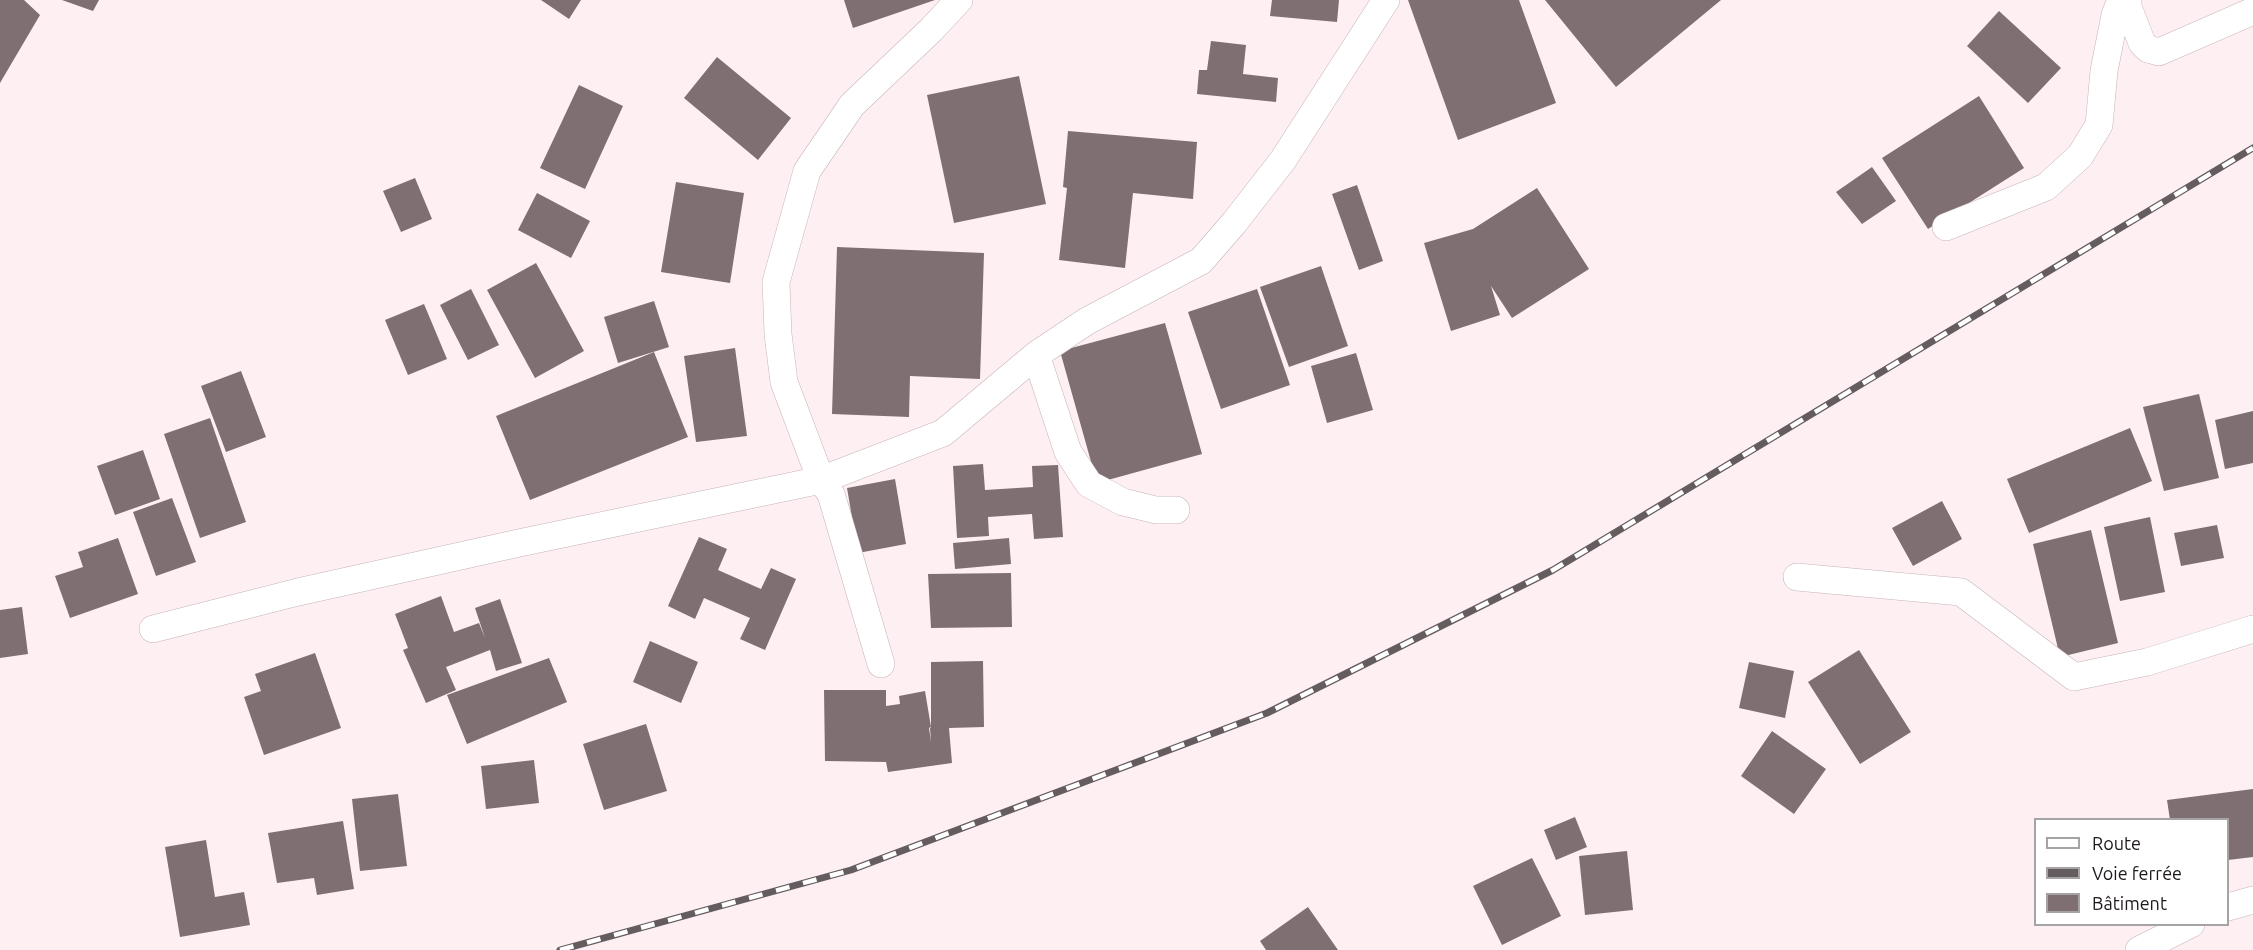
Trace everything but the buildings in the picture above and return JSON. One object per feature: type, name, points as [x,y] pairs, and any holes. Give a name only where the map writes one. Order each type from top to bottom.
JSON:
[{"type":"street","points":[[881,664],[831,494],[820,480],[784,382],[778,334],[776,282],[791,221],[807,171],[852,105],[931,30],[959,0]]},
{"type":"street","points":[[153,629],[298,592],[820,480],[943,433],[1036,355],[1088,321],[1201,261],[1283,160],[1386,0]]},
{"type":"street","points":[[1946,227],[2046,187],[2080,156],[2099,124],[2104,71],[2115,15],[2121,0]]},
{"type":"street","points":[[2128,0],[2128,7],[2142,43],[2159,52],[2253,11]]},
{"type":"street","points":[[1036,355],[1068,452],[1089,483],[1123,502],[1156,510],[1176,510]]},
{"type":"street","points":[[1797,577],[1961,592],[2074,677],[2147,662],[2253,629]]},
{"type":"street","points":[[2229,907],[2253,900]]},
{"type":"street","points":[[2139,950],[2187,926]]},
{"type":"railway","points":[[560,950],[851,870],[1267,713],[1553,570],[2253,148]]}]
